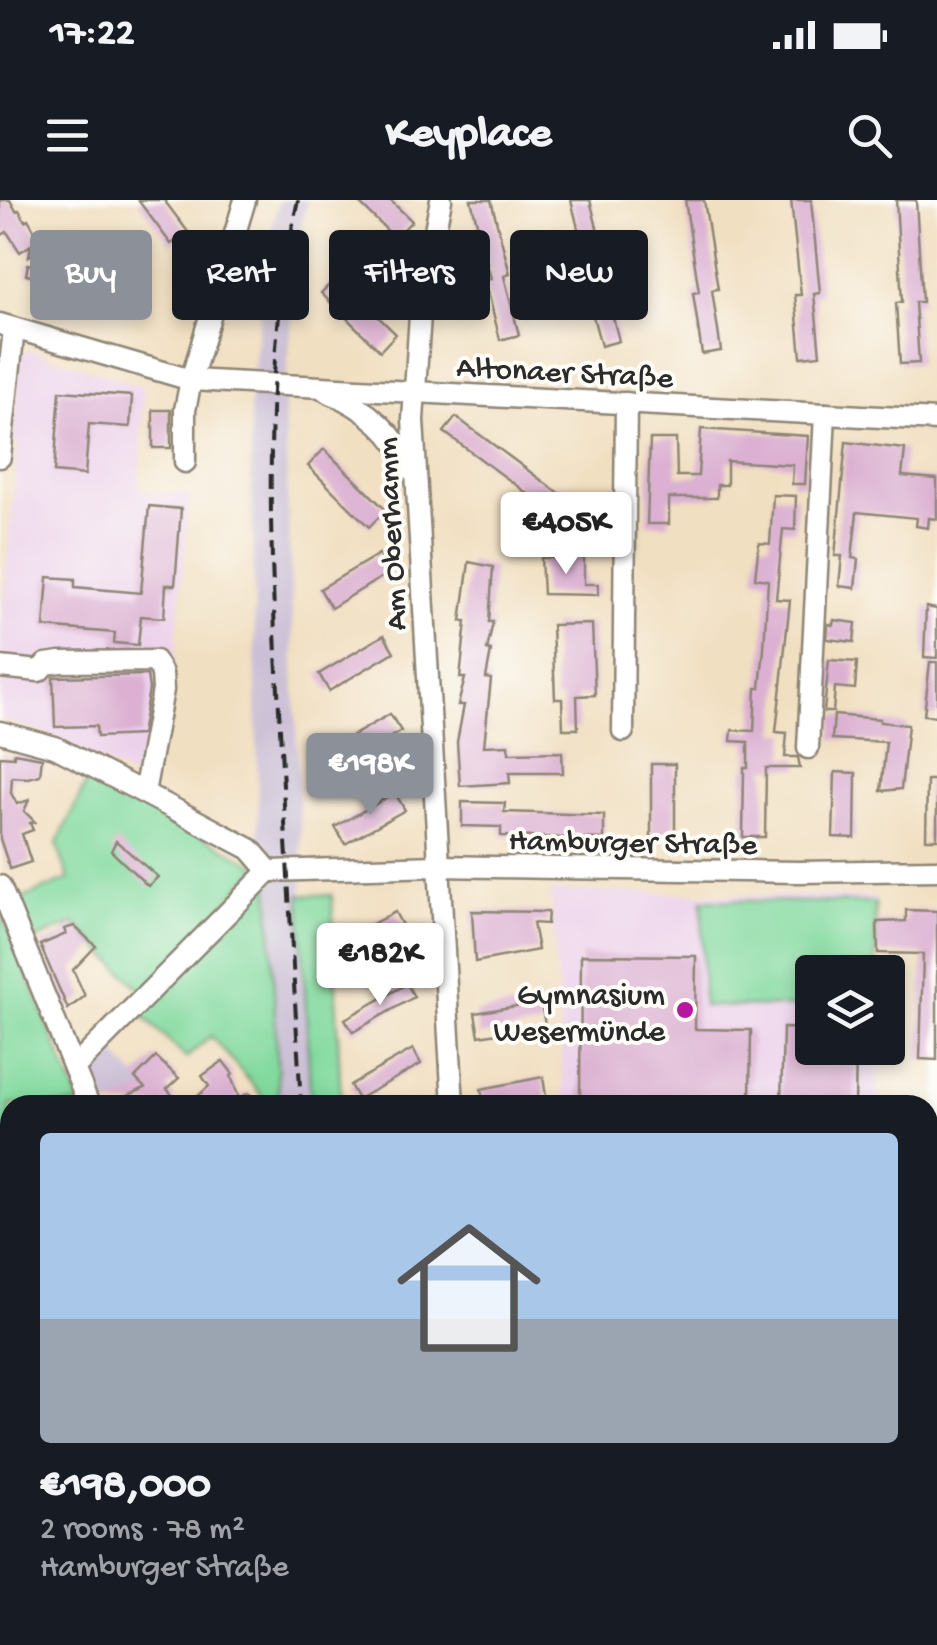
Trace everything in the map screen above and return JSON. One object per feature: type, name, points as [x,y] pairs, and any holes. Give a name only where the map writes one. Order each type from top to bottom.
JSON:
[{"type":"street","points":[[186,462],[184,410],[190,380],[244,200]]},
{"type":"street","name":"Am Oberhamm","points":[[441,200],[421,300],[415,391],[416,481],[452,1095]]},
{"type":"street","points":[[0,457],[7,327]]},
{"type":"street","name":"Altonaer Straße","points":[[7,327],[190,380],[937,420]]},
{"type":"street","points":[[314,386],[348,400],[387,430],[404,452],[416,481]]},
{"type":"street","points":[[622,731],[626,403]]},
{"type":"street","points":[[808,748],[826,414]]},
{"type":"street","points":[[0,666],[40,671],[46,664],[60,662],[156,660],[163,690],[144,793]]},
{"type":"street","points":[[0,732],[56,747],[250,849],[265,875],[75,1067]]},
{"type":"street","name":"Hamburger Straße","points":[[265,875],[438,866],[798,872],[937,870]]},
{"type":"street","points":[[0,886],[85,1095]]},
{"type":"shaded area","points":[[279,200],[308,200],[301,227],[272,230]]},
{"type":"shaded area","points":[[259,320],[292,320],[284,406],[311,1095],[279,1095],[270,856],[259,848],[250,400]]},
{"type":"shaded area","points":[[31,350],[144,387],[139,491],[190,494],[175,657],[152,786],[40,731],[0,719],[0,632],[18,444],[13,439],[21,354]]},
{"type":"shaded area","name":"Gymnasium Wesermünde","points":[[551,891],[875,897],[876,955],[795,955],[795,1065],[877,1065],[878,1095],[564,1095]]},
{"type":"shaded area","points":[[106,1045],[153,1095],[93,1095],[84,1068]]},
{"type":"green space","points":[[90,775],[259,867],[143,992],[75,923],[35,940],[18,900],[69,879],[57,844]]},
{"type":"green space","points":[[269,879],[279,1095],[261,1095],[211,1036],[186,1058],[137,1010]]},
{"type":"green space","points":[[300,895],[332,895],[341,1095],[310,1095]]},
{"type":"green space","points":[[702,900],[875,903],[876,955],[795,955],[795,1007],[703,1006]]},
{"type":"green space","points":[[0,910],[77,1095],[0,1095]]},
{"type":"building","points":[[0,200],[10,200],[34,230],[30,230],[30,246],[20,252],[7,232],[0,236]]},
{"type":"building","points":[[138,200],[164,200],[186,230],[172,230],[171,244]]},
{"type":"building","points":[[356,200],[390,200],[412,221],[403,230],[387,230]]},
{"type":"building","points":[[471,200],[491,200],[510,274],[504,276],[510,320],[515,320],[519,335],[500,340],[490,300],[490,230],[479,230]]},
{"type":"building","points":[[571,200],[590,200],[598,230],[578,230]]},
{"type":"building","points":[[685,200],[704,200],[718,289],[712,290],[721,351],[702,354],[693,293],[699,292]]},
{"type":"building","points":[[791,200],[811,200],[820,293],[814,294],[820,355],[801,357],[795,295],[801,295]]},
{"type":"building","points":[[896,200],[916,200],[922,302],[915,302],[919,363],[900,364],[896,303],[902,302]]},
{"type":"building","points":[[329,285],[329,301],[321,293]]},
{"type":"building","points":[[348,320],[382,320],[396,334],[380,351]]},
{"type":"building","points":[[594,320],[614,320],[619,341],[601,346]]},
{"type":"building","points":[[60,391],[132,396],[130,427],[89,424],[85,475],[54,472]]},
{"type":"building","points":[[153,410],[171,410],[171,448],[153,448]]},
{"type":"building","points":[[456,417],[611,532],[607,552],[444,432]]},
{"type":"building","points":[[701,429],[808,436],[805,484],[792,484],[793,465],[727,461],[727,485],[717,485],[717,498],[669,498],[669,524],[647,524],[650,439],[676,439],[677,476],[698,476]]},
{"type":"building","points":[[846,442],[905,449],[902,476],[937,479],[937,519],[929,518],[928,528],[916,526],[917,518],[857,512],[852,558],[858,559],[855,588],[839,586],[842,556],[835,556]]},
{"type":"building","points":[[324,449],[386,510],[369,527],[308,466]]},
{"type":"building","points":[[773,495],[796,496],[795,530],[783,529],[776,599],[790,600],[776,732],[787,733],[785,757],[798,757],[800,768],[766,768],[765,837],[743,837],[748,742],[731,741],[732,730],[754,731],[768,580],[755,578],[759,543],[770,544]]},
{"type":"building","points":[[149,506],[181,509],[175,585],[166,585],[164,618],[141,616],[138,645],[114,643],[115,633],[44,627],[48,577],[75,579],[75,587],[141,593]]},
{"type":"building","points":[[379,554],[390,572],[331,608],[320,589]]},
{"type":"building","points":[[584,557],[584,584],[598,584],[598,595],[543,594],[541,558]]},
{"type":"building","points":[[469,562],[493,567],[489,622],[493,622],[486,678],[491,679],[484,746],[508,745],[509,753],[562,752],[563,773],[509,773],[510,783],[460,786],[457,742],[464,705],[458,705],[465,678],[460,678],[466,621],[461,621]]},
{"type":"building","points":[[926,607],[937,609],[937,658],[924,657]]},
{"type":"building","points":[[834,620],[856,623],[854,642],[827,639],[828,624],[833,625]]},
{"type":"building","points":[[592,624],[595,695],[577,696],[578,729],[563,729],[562,699],[555,699],[552,625]]},
{"type":"building","points":[[384,635],[394,652],[329,691],[319,674]]},
{"type":"building","points":[[829,660],[857,662],[855,689],[835,687],[833,712],[824,712]]},
{"type":"building","points":[[930,662],[937,662],[937,716],[924,715]]},
{"type":"building","points":[[147,675],[149,689],[141,735],[97,737],[96,726],[55,727],[53,677]]},
{"type":"building","points":[[390,714],[401,731],[335,769],[325,752]]},
{"type":"building","points":[[834,715],[908,725],[901,789],[881,791],[886,742],[832,739]]},
{"type":"building","points":[[14,753],[42,758],[40,775],[12,777],[11,793],[17,804],[29,800],[24,811],[35,822],[30,823],[33,830],[22,834],[31,862],[10,869],[0,839],[0,756],[14,757]]},
{"type":"building","points":[[651,764],[675,764],[675,837],[651,837]]},
{"type":"building","points":[[835,772],[856,773],[855,838],[833,837]]},
{"type":"building","points":[[927,780],[937,780],[937,839],[926,839]]},
{"type":"building","points":[[395,793],[405,810],[345,844],[335,827]]},
{"type":"building","points":[[462,802],[505,803],[504,812],[604,815],[604,839],[501,836],[501,827],[462,826]]},
{"type":"building","points":[[116,841],[158,877],[148,886],[111,851]]},
{"type":"building","points":[[906,910],[937,911],[937,1060],[920,1059],[923,954],[878,953],[877,922],[906,921]]},
{"type":"building","points":[[472,911],[548,912],[547,924],[533,923],[538,950],[475,962]]},
{"type":"building","points":[[395,912],[411,942],[411,969],[376,972],[375,947],[348,961],[338,942]]},
{"type":"building","points":[[74,926],[96,946],[73,970],[85,996],[68,1009],[40,945],[66,934],[64,929]]},
{"type":"building","points":[[581,955],[696,956],[695,1029],[751,1030],[750,1095],[580,1095]]},
{"type":"building","points":[[407,984],[414,997],[353,1032],[345,1019]]},
{"type":"building","points":[[541,1002],[545,1025],[479,1036],[475,1013]]},
{"type":"building","points":[[783,1028],[795,1028],[795,1065],[856,1065],[855,1095],[781,1095]]},
{"type":"building","points":[[413,1049],[421,1064],[365,1095],[356,1095],[350,1085]]},
{"type":"building","points":[[156,1057],[179,1078],[167,1089],[172,1095],[129,1095],[145,1088],[135,1078]]},
{"type":"building","points":[[223,1061],[233,1074],[238,1095],[199,1095],[209,1086],[202,1076]]},
{"type":"building","points":[[543,1077],[546,1095],[482,1095],[481,1089]]},
{"type":"railway","points":[[298,200],[278,321],[271,505],[300,1095]]},
{"type":"place","name":"Gymnasium Wesermünde","points":[[685,1010]]}]
